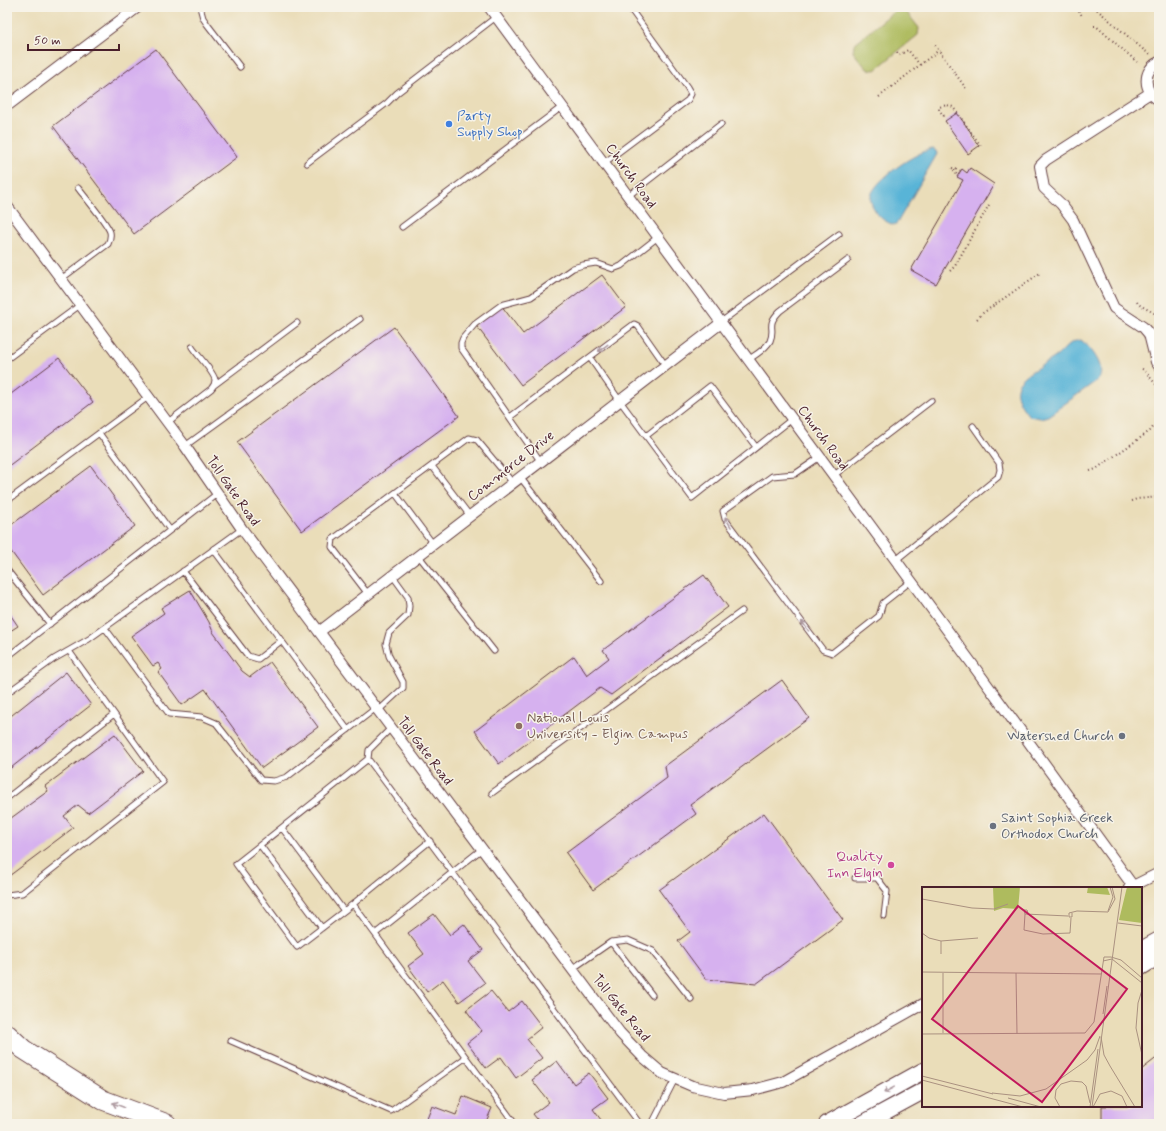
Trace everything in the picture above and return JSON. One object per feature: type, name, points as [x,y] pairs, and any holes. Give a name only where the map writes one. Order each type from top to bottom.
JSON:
[{"type":"highway","points":[[7,1034],[23,1049],[103,1100],[167,1124]]},
{"type":"main road","points":[[1142,949],[1159,940]]},
{"type":"main road","points":[[1142,966],[1159,956]]},
{"type":"main road","points":[[827,1124],[922,1072]]},
{"type":"main road","points":[[862,1124],[922,1092]]},
{"type":"street","points":[[7,106],[125,11],[138,7]]},
{"type":"street","name":"Church Road","points":[[489,7],[896,560],[1131,887]]},
{"type":"street","points":[[1159,62],[1151,68],[1146,80],[1150,93],[1159,100]]},
{"type":"street","points":[[1150,93],[1046,160],[1040,166],[1044,188],[1061,204],[1073,220],[1114,308],[1143,327],[1149,334],[1156,362],[1159,366]]},
{"type":"street","name":"Toll Gate Road","points":[[8,211],[168,422],[242,529],[318,632],[620,1033],[642,1056],[662,1073],[692,1086],[724,1093],[753,1090],[783,1082],[922,1005]]},
{"type":"street","name":"Commerce Drive","points":[[318,632],[721,323]]},
{"type":"street","points":[[1131,887],[1159,873]]},
{"type":"lane","points":[[200,7],[203,18],[240,67]]},
{"type":"lane","points":[[604,162],[688,100],[691,94],[629,7]]},
{"type":"lane","points":[[307,163],[387,103],[404,88],[496,17]]},
{"type":"lane","points":[[402,227],[563,106]]},
{"type":"lane","points":[[628,196],[721,124]]},
{"type":"lane","points":[[61,279],[108,244],[110,238],[110,232],[105,224],[78,188]]},
{"type":"lane","points":[[721,323],[839,234]]},
{"type":"lane","points":[[541,462],[461,348],[463,338],[476,324],[501,305],[532,297],[573,268],[596,263],[613,269],[621,266],[658,237]]},
{"type":"lane","points":[[748,360],[770,342],[772,337],[771,323],[780,311],[848,260]]},
{"type":"lane","points":[[7,359],[80,305]]},
{"type":"lane","points":[[185,446],[360,320]]},
{"type":"lane","points":[[168,422],[297,323]]},
{"type":"lane","points":[[510,417],[634,324],[638,326],[666,366]]},
{"type":"lane","points":[[192,347],[212,374],[215,380],[213,386]]},
{"type":"lane","points":[[590,358],[692,498],[792,419]]},
{"type":"lane","points":[[646,436],[710,386],[756,447]]},
{"type":"lane","points":[[7,501],[148,397]]},
{"type":"lane","points":[[833,476],[931,401]]},
{"type":"lane","points":[[896,560],[998,477],[1000,470],[999,463],[973,426]]},
{"type":"lane","points":[[99,433],[170,530]]},
{"type":"lane","points":[[368,594],[332,547],[333,539],[470,438],[477,440],[517,480],[600,581]]},
{"type":"lane","points":[[820,457],[795,474],[772,476],[723,510],[725,519],[823,650],[832,653],[879,616],[883,603],[911,581]]},
{"type":"lane","points":[[432,466],[470,516]]},
{"type":"lane","points":[[7,656],[218,493]]},
{"type":"lane","points":[[395,493],[433,544]]},
{"type":"lane","points":[[7,693],[54,659],[105,628],[242,529]]},
{"type":"lane","points":[[213,549],[348,730]]},
{"type":"lane","points":[[418,555],[494,651]]},
{"type":"lane","points":[[7,570],[50,624]]},
{"type":"lane","points":[[183,571],[248,656],[258,658],[281,641]]},
{"type":"lane","points":[[105,628],[169,714],[202,718],[216,723],[261,780],[274,781],[287,777],[403,688],[403,682],[389,656],[386,644],[389,632],[408,615],[410,606],[408,597],[392,575]]},
{"type":"lane","points":[[492,793],[742,611]]},
{"type":"lane","points":[[7,895],[22,893],[163,782],[69,651]]},
{"type":"lane","points":[[7,798],[114,714]]},
{"type":"lane","points":[[391,728],[369,750],[368,759],[640,1124]]},
{"type":"lane","points":[[368,759],[236,864],[298,947],[430,841]]},
{"type":"lane","points":[[282,828],[344,911]]},
{"type":"lane","points":[[260,845],[322,928]]},
{"type":"lane","points":[[375,934],[482,849]]},
{"type":"lane","points":[[855,878],[877,878],[887,890],[884,916]]},
{"type":"lane","points":[[352,904],[515,1124]]},
{"type":"lane","points":[[572,969],[612,942],[628,940],[653,951],[691,999]]},
{"type":"lane","points":[[612,942],[652,995]]},
{"type":"lane","points":[[231,1040],[391,1111],[465,1058]]},
{"type":"lane","points":[[652,1124],[675,1079]]},
{"type":"path","points":[[1077,7],[1082,16]]},
{"type":"path","points":[[1094,7],[1145,51]]},
{"type":"path","points":[[1094,26],[1096,26],[1137,62]]},
{"type":"path","points":[[935,45],[967,90]]},
{"type":"path","points":[[897,52],[899,55],[908,50],[920,65]]},
{"type":"path","points":[[879,97],[939,50]]},
{"type":"path","points":[[944,116],[939,110],[939,107],[947,105],[953,107],[980,146]]},
{"type":"path","points":[[958,175],[953,169],[961,171]]},
{"type":"path","points":[[950,271],[955,266],[990,203]]},
{"type":"path","points":[[977,319],[983,313],[1040,273]]},
{"type":"path","points":[[1137,302],[1154,313],[1159,320]]},
{"type":"path","points":[[1142,369],[1159,388]]},
{"type":"path","points":[[1090,471],[1096,469],[1150,431],[1153,427]]},
{"type":"path","points":[[1131,501],[1137,498],[1159,497]]},
{"type":"green space","points":[[897,9],[905,10],[919,28],[918,35],[875,70],[867,69],[853,52],[854,44]]},
{"type":"water","points":[[933,149],[937,154],[897,223],[894,225],[888,223],[873,207],[871,196],[874,189],[897,167],[917,155]]},
{"type":"water","points":[[1081,340],[1093,352],[1099,363],[1101,374],[1099,379],[1048,416],[1040,418],[1029,416],[1017,395],[1017,387],[1021,380],[1054,358],[1072,342]]},
{"type":"building","points":[[156,49],[237,157],[134,234],[53,126]]},
{"type":"building","points":[[957,113],[979,146],[968,154],[945,121]]},
{"type":"building","points":[[970,168],[994,184],[936,284],[911,270],[963,180],[957,177],[962,169],[967,173]]},
{"type":"building","points":[[602,275],[626,307],[521,385],[475,324],[501,305],[523,334]]},
{"type":"building","points":[[394,327],[459,416],[302,531],[237,442]]},
{"type":"building","points":[[59,358],[93,402],[7,467],[7,397]]},
{"type":"building","points":[[91,466],[135,526],[43,595],[7,546],[7,528]]},
{"type":"building","points":[[704,575],[728,607],[611,695],[600,688],[499,764],[475,731],[574,656],[587,675],[609,658],[603,650]]},
{"type":"building","points":[[190,590],[209,622],[213,632],[242,671],[250,677],[270,662],[318,727],[262,768],[205,689],[182,705],[158,672],[162,669],[158,663],[153,666],[131,636],[164,613],[161,608]]},
{"type":"building","points":[[7,610],[18,626],[7,633]]},
{"type":"building","points":[[66,672],[91,705],[7,771],[7,719]]},
{"type":"building","points":[[782,680],[809,718],[690,805],[696,814],[593,890],[566,853],[667,778],[665,766]]},
{"type":"building","points":[[115,734],[143,771],[88,813],[78,805],[64,816],[73,828],[9,876],[7,875],[7,821],[48,791],[45,786]]},
{"type":"building","points":[[764,813],[843,920],[756,984],[706,979],[678,941],[690,932],[659,890]]},
{"type":"building","points":[[434,914],[450,935],[464,924],[483,950],[468,961],[485,983],[459,1002],[443,980],[427,992],[408,966],[424,954],[408,933]]},
{"type":"building","points":[[491,991],[508,1012],[522,1001],[542,1027],[527,1039],[542,1058],[516,1078],[501,1057],[486,1068],[467,1043],[482,1031],[466,1010]]},
{"type":"building","points":[[1159,1056],[1159,1124],[1102,1124],[1102,1107],[1142,1107],[1142,1069]]},
{"type":"building","points":[[557,1061],[574,1084],[589,1073],[608,1098],[593,1109],[604,1124],[541,1124],[533,1114],[549,1102],[532,1080]]},
{"type":"building","points":[[463,1096],[492,1108],[485,1124],[425,1124],[432,1106],[456,1115]]},
{"type":"place","name":"Party Supply Shop","points":[[449,124]]},
{"type":"place","name":"National Louis University - Elgin Campus","points":[[519,726]]},
{"type":"place","name":"Watershed Church","points":[[1122,736]]},
{"type":"place","name":"Saint Sophia Greek Orthodox Church","points":[[993,826]]},
{"type":"place","name":"Quality Inn Elgin","points":[[891,865]]}]
